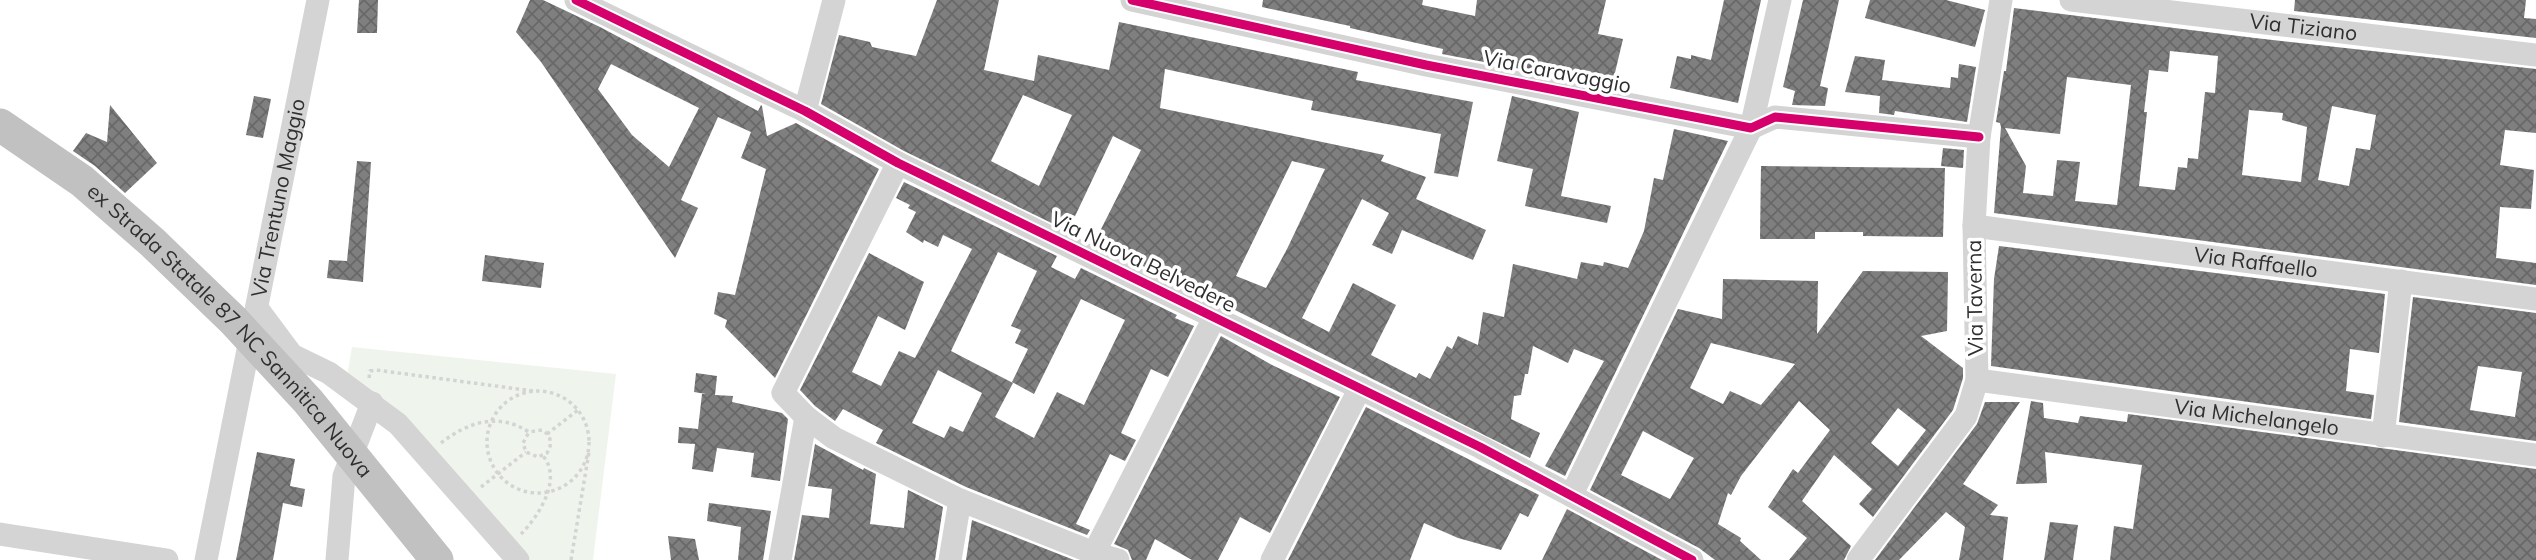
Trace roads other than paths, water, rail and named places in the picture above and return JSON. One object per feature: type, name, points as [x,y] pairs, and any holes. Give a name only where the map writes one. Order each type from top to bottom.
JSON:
[{"type":"highway","name":"ex Strada Statale 87 NC Sannitica Nuova","points":[[0,125],[82,181],[152,242],[233,320],[308,401],[437,560]]},
{"type":"street","name":"Via Trentuno Maggio","points":[[206,560],[318,0]]},
{"type":"street","name":"Via Nuova Belvedere","points":[[576,0],[805,111],[898,163],[1360,388],[1572,495],[1692,560]]},
{"type":"street","points":[[805,111],[834,0]]},
{"type":"street","name":"Via Caravaggio","points":[[1132,0],[1170,4],[1426,65],[1751,128],[1774,117],[1979,137]]},
{"type":"street","points":[[1572,495],[1751,128],[1780,0]]},
{"type":"street","name":"Via Taverna","points":[[1858,560],[1966,416],[1977,380],[1974,226],[1979,137],[2001,0]]},
{"type":"street","name":"Via Tiziano","points":[[2071,0],[2536,55]]},
{"type":"street","points":[[898,163],[783,393],[806,417],[834,438],[960,500],[1110,558],[1215,316]]},
{"type":"street","name":"Via Raffaello","points":[[1974,226],[2536,299]]},
{"type":"street","points":[[2383,436],[2401,281]]},
{"type":"street","points":[[257,308],[292,355],[374,392],[398,424],[518,560]]},
{"type":"street","points":[[243,379],[292,355]]},
{"type":"street","name":"Via Michelangelo","points":[[1977,380],[2536,455]]},
{"type":"street","points":[[1272,560],[1360,388]]},
{"type":"street","points":[[337,560],[344,476],[374,392]]},
{"type":"street","points":[[779,560],[806,417]]},
{"type":"street","points":[[950,560],[960,500]]},
{"type":"street","points":[[0,534],[30,549],[167,560]]}]
